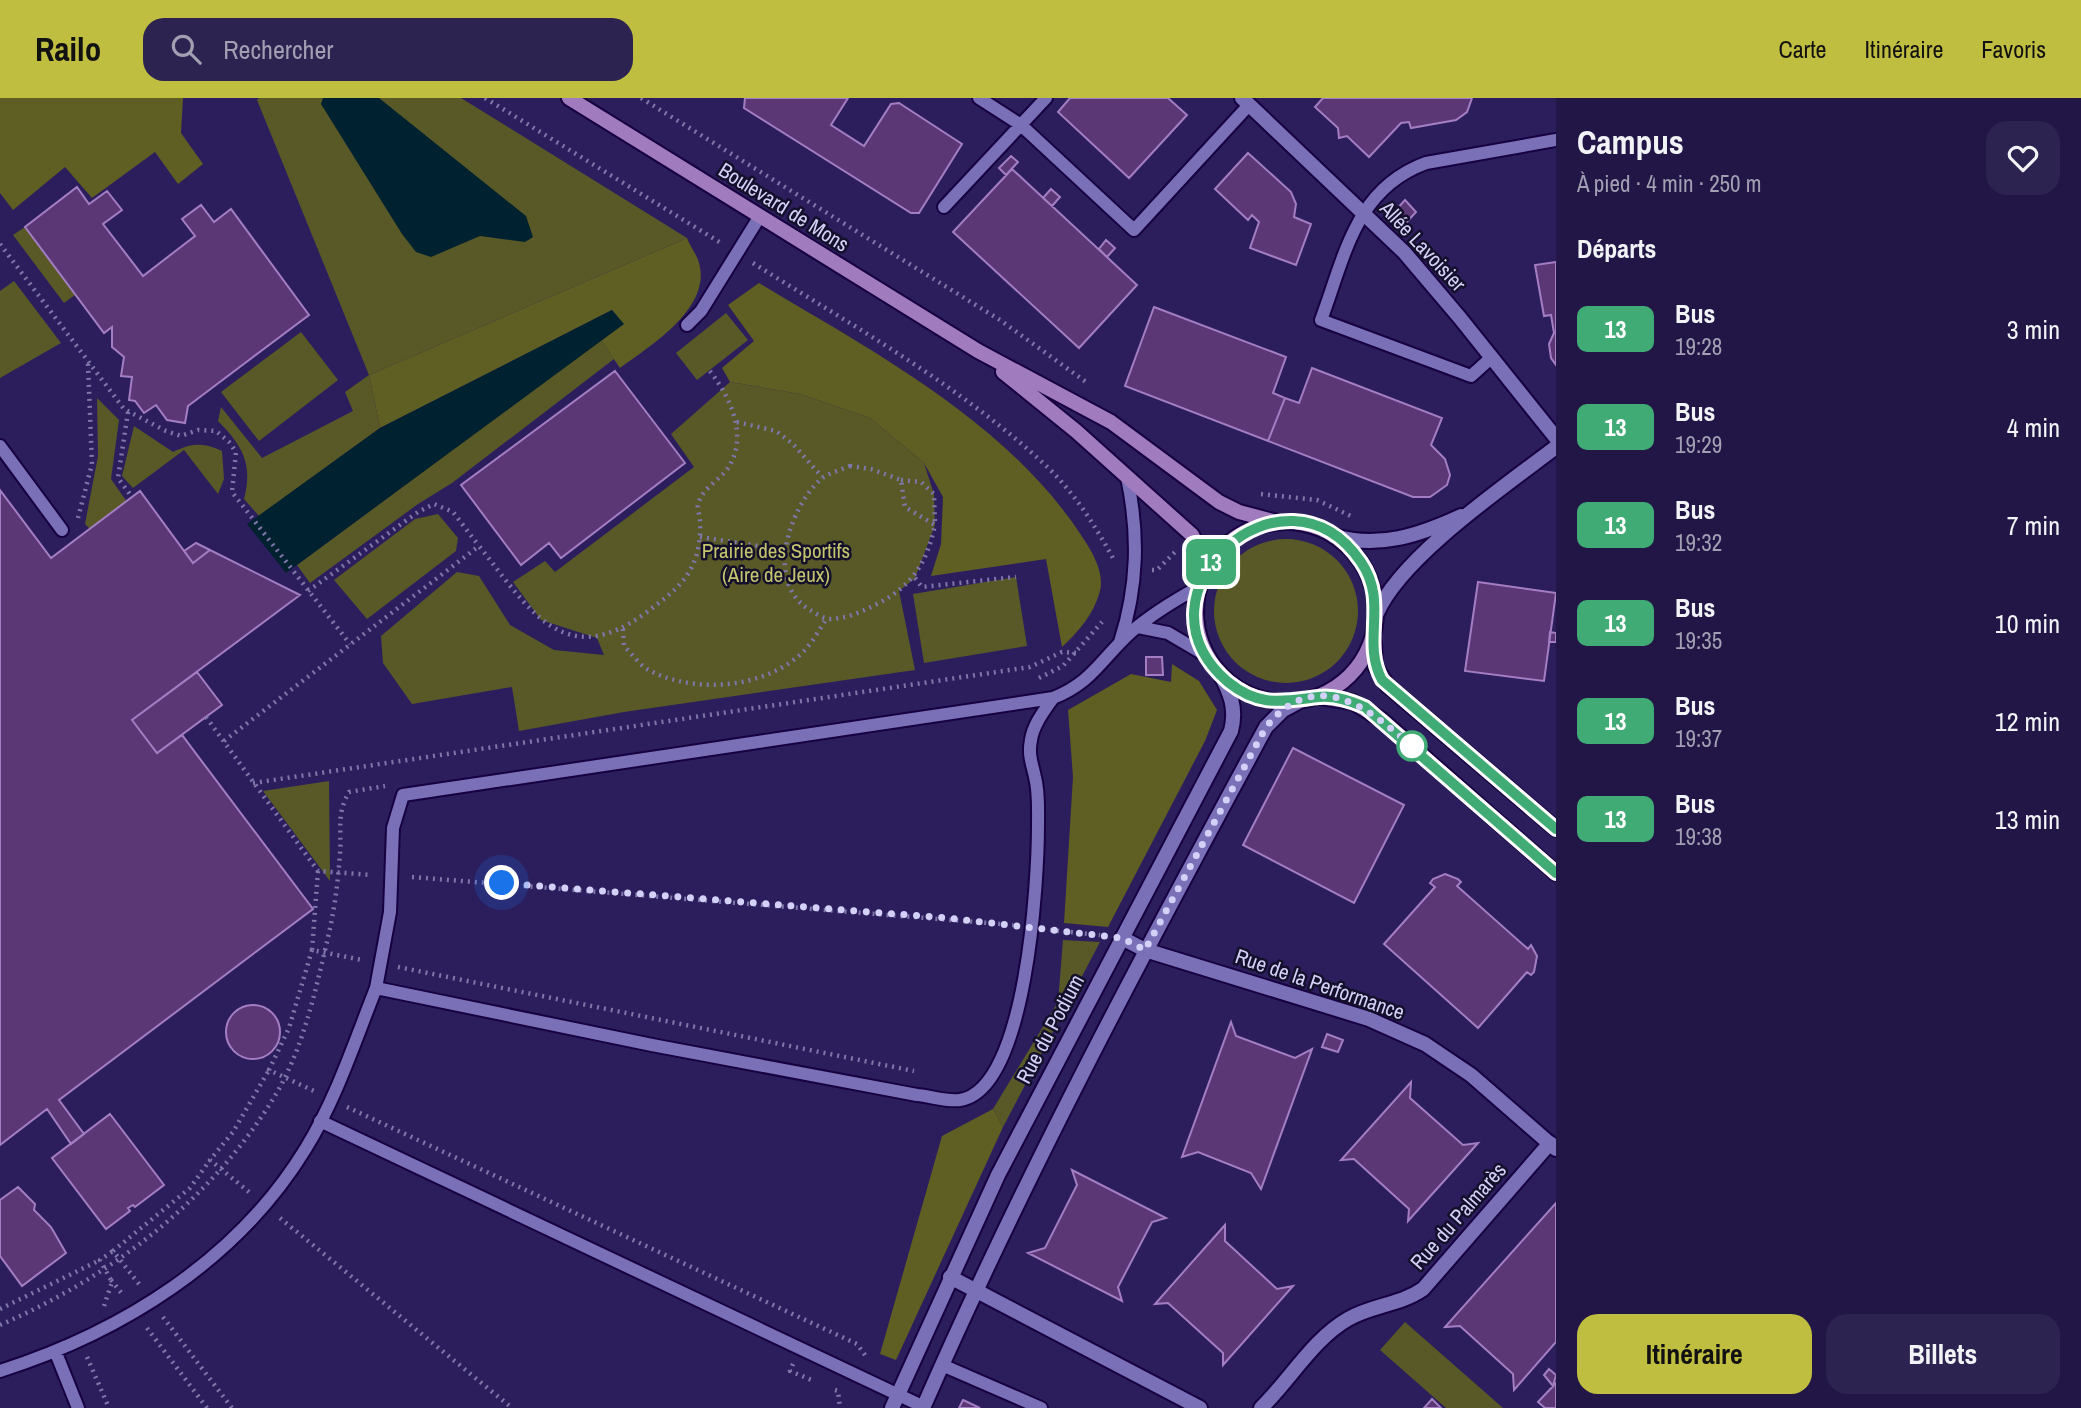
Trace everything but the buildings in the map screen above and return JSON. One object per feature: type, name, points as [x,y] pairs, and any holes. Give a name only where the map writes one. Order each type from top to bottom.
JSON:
[{"type":"main road","name":"Boulevard de Mons","points":[[569,98],[978,352],[1111,422],[1219,502],[1239,512],[1277,522]]},
{"type":"main road","name":"Boulevard de Mons","points":[[978,352],[1127,477],[1196,539],[1202,555],[1201,581]]},
{"type":"main road","points":[[1374,635],[1366,655],[1354,672],[1338,686],[1319,696],[1298,702],[1276,702],[1256,697],[1236,687],[1220,673],[1207,656],[1196,622],[1201,581],[1216,555],[1233,538],[1254,527],[1277,522],[1301,523],[1334,536],[1352,550],[1366,569],[1374,590],[1377,613],[1374,660],[1382,680],[1556,829]]},
{"type":"main road","points":[[1319,696],[1353,702],[1382,720],[1556,873]]},
{"type":"street","name":"Allée Lavoisier","points":[[1246,101],[1363,211],[1434,285],[1556,439]]},
{"type":"street","points":[[1377,613],[1384,596],[1406,569],[1475,510],[1556,447]]},
{"type":"street","points":[[1334,536],[1352,541],[1385,541],[1415,534],[1475,510]]},
{"type":"street","name":"Rue du Podium","points":[[895,1401],[998,1175],[1231,731],[1235,717],[1233,704],[1220,673]]},
{"type":"street","points":[[923,1407],[974,1290],[1048,1137],[1145,950],[1266,727],[1283,710],[1298,702]]},
{"type":"street","name":"Rue de la Performance","points":[[1122,938],[1145,950],[1369,1019],[1400,1032],[1471,1075],[1553,1146]]},
{"type":"street","name":"Rue du Palmarès","points":[[1261,1408],[1334,1328],[1359,1313],[1404,1300],[1423,1289],[1553,1146]]},
{"type":"street","points":[[950,1278],[1200,1408]]},
{"type":"lane","points":[[979,98],[1021,125],[1134,230],[1246,101]]},
{"type":"lane","points":[[944,207],[1046,98]]},
{"type":"lane","points":[[1492,357],[1471,376],[1321,320],[1363,211],[1389,183],[1407,170],[1426,163],[1556,140]]},
{"type":"lane","points":[[687,325],[701,312],[760,216]]},
{"type":"lane","points":[[0,446],[62,530]]},
{"type":"lane","points":[[1120,643],[1137,571],[1133,508],[1127,477]]},
{"type":"lane","points":[[0,1371],[56,1353],[180,1283],[236,1237],[264,1205],[306,1148],[331,1099],[376,988],[390,912],[393,828],[403,795],[1053,698],[1087,680],[1138,627],[1201,581]]},
{"type":"lane","points":[[1138,627],[1168,633],[1207,656]]},
{"type":"lane","points":[[376,988],[677,1050],[960,1100],[987,1085],[1000,1065],[1015,1024],[1032,928],[1038,826],[1035,776],[1029,758],[1031,737],[1053,698]]},
{"type":"lane","points":[[320,1121],[895,1401],[923,1407]]},
{"type":"lane","points":[[56,1353],[78,1408]]},
{"type":"lane","points":[[942,1365],[1041,1408]]},
{"type":"path","points":[[485,98],[936,378],[1043,463],[1092,521],[1117,565]]},
{"type":"path","points":[[641,98],[1000,320],[1090,384]]},
{"type":"path","points":[[0,244],[88,363],[128,412],[181,436],[198,430],[216,432],[229,442],[236,452],[232,492],[350,644]]},
{"type":"path","points":[[62,530],[78,518],[92,464],[88,363]]},
{"type":"path","points":[[309,591],[418,512],[434,504],[453,512],[533,613],[552,628],[597,638],[623,629],[682,584],[694,563],[700,537],[698,505],[715,480],[728,469],[735,450],[737,422],[724,388],[709,370]]},
{"type":"path","points":[[128,412],[118,478],[132,498]]},
{"type":"path","points":[[737,422],[776,431],[793,444],[822,477]]},
{"type":"path","points":[[850,467],[871,469],[901,480],[921,482],[934,494],[935,525],[930,550],[915,578],[858,614],[826,619],[800,604],[783,561],[792,526],[804,500],[822,477],[850,467]]},
{"type":"path","points":[[901,480],[905,507],[935,525]]},
{"type":"path","points":[[1252,494],[1280,494],[1317,500],[1357,519],[1385,541]]},
{"type":"path","points":[[700,537],[786,550]]},
{"type":"path","points":[[224,741],[479,546]]},
{"type":"path","points":[[1144,570],[1157,570],[1171,555]]},
{"type":"path","points":[[915,578],[922,587],[1016,577]]},
{"type":"path","points":[[1026,684],[1063,666],[1100,627],[1106,611]]},
{"type":"path","points":[[623,629],[624,646],[646,668],[680,680],[709,684],[747,682],[777,669],[803,652],[826,619]]},
{"type":"path","points":[[253,783],[1030,667],[1062,652],[1077,653]]},
{"type":"path","points":[[206,717],[318,871],[312,950],[289,1028],[269,1070],[233,1132],[210,1160],[512,1408]]},
{"type":"path","points":[[0,1325],[52,1303],[143,1243],[192,1200],[253,1127],[284,1077],[309,1014],[333,919],[340,809],[349,792],[389,786]]},
{"type":"path","points":[[318,871],[947,918],[1122,938]]},
{"type":"path","points":[[312,950],[921,1072]]},
{"type":"path","points":[[269,1070],[857,1344],[866,1357],[906,1376]]},
{"type":"path","points":[[0,1309],[100,1260]]},
{"type":"path","points":[[104,1270],[207,1408]]},
{"type":"green space","points":[[461,98],[687,238],[369,375],[257,100]]},
{"type":"green space","points":[[25,227],[75,295],[64,303],[13,235]]},
{"type":"green space","points":[[14,281],[61,343],[0,378],[0,291]]},
{"type":"green space","points":[[726,313],[748,340],[697,380],[676,353]]},
{"type":"green space","points":[[301,332],[338,380],[259,441],[221,392]]},
{"type":"green space","points":[[601,340],[614,359],[452,483],[418,504],[310,583],[297,565]]},
{"type":"green space","points":[[369,375],[380,428],[259,516],[244,499],[247,476],[244,456],[240,447],[218,421],[221,407],[262,458],[353,411],[345,392]]},
{"type":"green space","name":"Prairie des Sportifs (Aire de Jeux)","points":[[730,382],[800,394],[870,418],[924,463],[934,494],[935,525],[915,578],[899,591],[915,670],[624,712],[519,731],[512,687],[412,704],[383,663],[381,636],[457,572],[479,576],[510,625],[554,650],[604,655],[597,638],[541,620],[513,582],[545,561],[555,572],[694,467],[671,434]]},
{"type":"green space","points":[[97,398],[119,420],[111,479],[127,502],[90,529],[85,524],[98,456]]},
{"type":"green space","points":[[134,426],[173,452],[197,445],[222,451],[224,479],[218,494],[184,450],[133,488],[122,476]]},
{"type":"green space","points":[[438,514],[458,538],[456,551],[367,619],[334,580],[415,519]]},
{"type":"green space","points":[[1286,539],[1314,544],[1337,560],[1353,583],[1358,611],[1353,639],[1337,662],[1314,678],[1286,683],[1258,678],[1235,662],[1219,639],[1214,611],[1219,583],[1235,560],[1258,544]]},
{"type":"green space","points":[[1016,577],[1027,646],[924,663],[913,594]]},
{"type":"green space","points":[[329,781],[330,881],[263,791]]},
{"type":"green space","points":[[1063,940],[1100,942],[1003,1127],[993,1109],[1058,1002]]},
{"type":"green space","points":[[1405,1322],[1503,1408],[1446,1408],[1380,1350]]},
{"type":"shaded area","points":[[0,98],[183,98],[181,133],[203,164],[178,184],[155,152],[92,198],[65,167],[13,210],[0,193]]},
{"type":"shaded area","points":[[687,238],[699,263],[701,280],[696,295],[675,324],[620,368],[601,340],[623,324],[612,310],[380,428],[369,375]]},
{"type":"shaded area","points":[[759,283],[933,391],[1013,455],[1048,492],[1088,545],[1096,560],[1101,583],[1090,615],[1062,647],[1046,559],[931,576],[941,544],[943,497],[924,463],[870,418],[800,394],[730,382],[722,368],[754,341],[728,305]]},
{"type":"shaded area","points":[[1172,664],[1199,681],[1217,710],[1205,741],[1108,927],[1064,923],[1073,777],[1068,710],[1131,674],[1171,682]]},
{"type":"shaded area","points":[[993,1109],[1003,1127],[896,1360],[880,1354],[942,1136]]},
{"type":"water","points":[[323,98],[379,98],[526,216],[533,237],[525,242],[480,236],[431,257],[416,252],[321,104]]},
{"type":"water","points":[[612,310],[624,324],[286,573],[247,524],[380,428]]},
{"type":"bus line","name":"13","points":[[1556,829],[1382,680],[1375,666],[1373,653],[1377,613],[1374,590],[1366,569],[1344,542],[1312,526],[1277,522],[1243,532],[1216,555],[1199,587],[1196,622],[1207,656],[1227,681],[1245,693],[1266,700],[1298,702],[1319,696],[1338,698],[1365,707],[1556,873]]},
{"type":"route","points":[[502,883],[743,901],[856,913],[947,918],[1122,938],[1145,950],[1266,727],[1283,710],[1319,696],[1353,702],[1365,707],[1421,754],[1412,746]]}]
